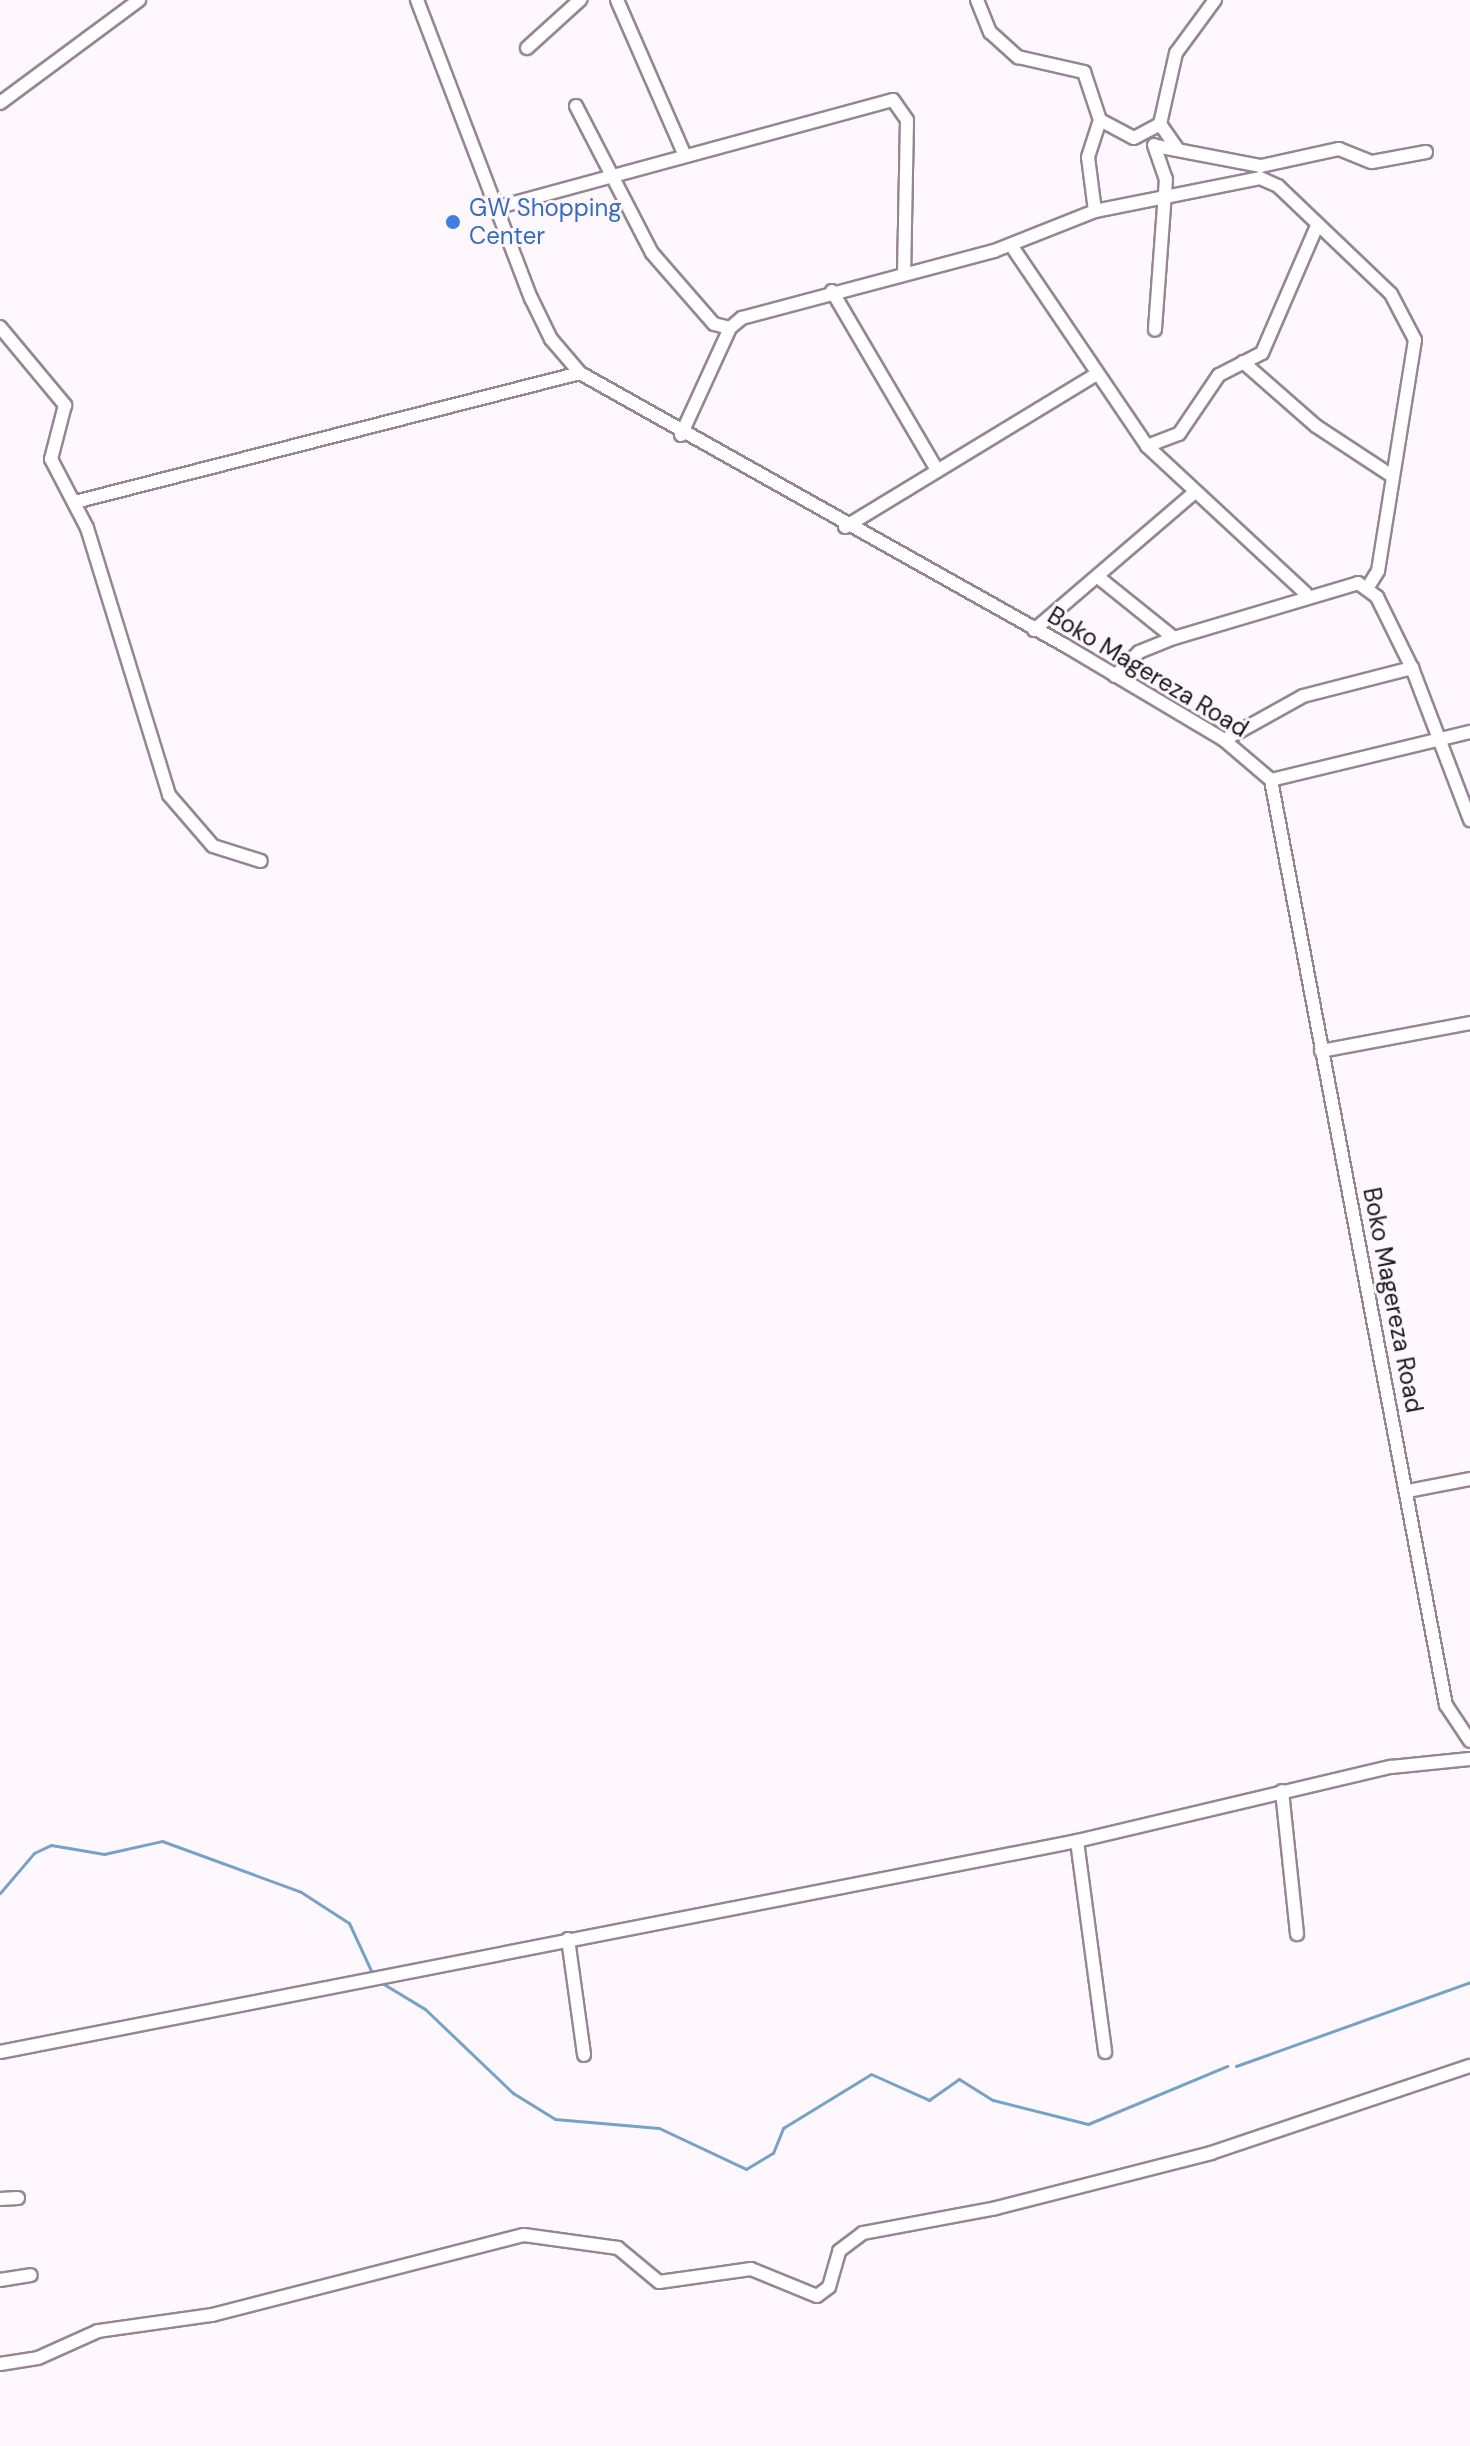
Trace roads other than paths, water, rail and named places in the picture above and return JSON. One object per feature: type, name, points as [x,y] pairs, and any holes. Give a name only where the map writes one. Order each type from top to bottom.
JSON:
[{"type":"street","points":[[0,103],[139,0]]},
{"type":"street","name":"Boko Magereza Road","points":[[417,0],[537,312],[580,373],[681,435],[1034,630],[1224,740],[1271,780],[1408,1491],[1446,1705],[1470,1741]]},
{"type":"street","points":[[527,48],[580,0]]},
{"type":"street","points":[[617,0],[684,153]]},
{"type":"street","points":[[977,0],[990,32],[1018,57],[1084,72],[1100,120],[1088,157],[1095,211]]},
{"type":"street","points":[[1143,137],[1160,124],[1176,53],[1215,0]]},
{"type":"street","points":[[499,207],[864,104],[901,102],[907,120],[904,272]]},
{"type":"street","points":[[576,106],[652,253],[714,324],[727,334]]},
{"type":"street","points":[[1100,120],[1124,135],[1143,137],[1156,146],[1166,165],[1155,330]]},
{"type":"street","points":[[1160,124],[1177,148]]},
{"type":"street","points":[[1156,146],[1261,166],[1339,149],[1372,162],[1426,152]]},
{"type":"street","points":[[681,435],[727,334],[772,305],[1011,245],[1095,211],[1164,195],[1269,180],[1316,228],[1391,294],[1411,324],[1415,355],[1378,571],[1368,587]]},
{"type":"street","points":[[1147,446],[1179,434],[1219,375],[1243,362],[1272,337],[1316,228]]},
{"type":"street","points":[[1011,245],[1093,376],[1147,446],[1306,594]]},
{"type":"street","points":[[832,291],[937,470]]},
{"type":"street","points":[[0,327],[65,405],[51,459],[75,502],[169,795],[213,846],[261,861]]},
{"type":"street","points":[[1243,362],[1316,426],[1392,476]]},
{"type":"street","points":[[75,502],[580,373]]},
{"type":"street","points":[[845,527],[1093,376]]},
{"type":"street","points":[[1034,630],[1195,492]]},
{"type":"street","points":[[1098,577],[1174,638]]},
{"type":"street","points":[[1115,676],[1139,652],[1174,638],[1306,594],[1368,587]]},
{"type":"street","points":[[1368,587],[1412,668],[1444,738],[1470,820]]},
{"type":"street","points":[[1224,740],[1303,696],[1412,668]]},
{"type":"street","points":[[1271,780],[1470,732]]},
{"type":"street","points":[[1321,1051],[1470,1023]]},
{"type":"street","points":[[1408,1491],[1470,1479]]},
{"type":"street","points":[[0,2052],[1077,1841],[1282,1791],[1470,1759]]},
{"type":"street","points":[[1282,1791],[1297,1934]]},
{"type":"street","points":[[1077,1841],[1105,2052]]},
{"type":"street","points":[[568,1939],[584,2055]]},
{"type":"street","points":[[0,2364],[38,2358],[98,2331],[212,2315],[524,2235],[618,2248],[659,2282],[751,2269],[817,2296],[829,2287],[839,2251],[863,2233],[1197,2157],[1470,2066]]},
{"type":"street","points":[[0,2199],[18,2198]]},
{"type":"street","points":[[0,2280],[31,2275]]},
{"type":"waterway","points":[[0,1893],[34,1853],[51,1845],[104,1854],[162,1841],[301,1892],[349,1923],[373,1975]]},
{"type":"waterway","points":[[1236,2066],[1470,1982]]},
{"type":"waterway","points":[[382,1983],[425,2009],[513,2093],[555,2119],[659,2128],[746,2169],[773,2153],[783,2128],[871,2074],[929,2100],[959,2079],[993,2100],[1088,2124],[1227,2066]]},
{"type":"place","name":"GW Shopping Center","points":[[453,222]]}]
